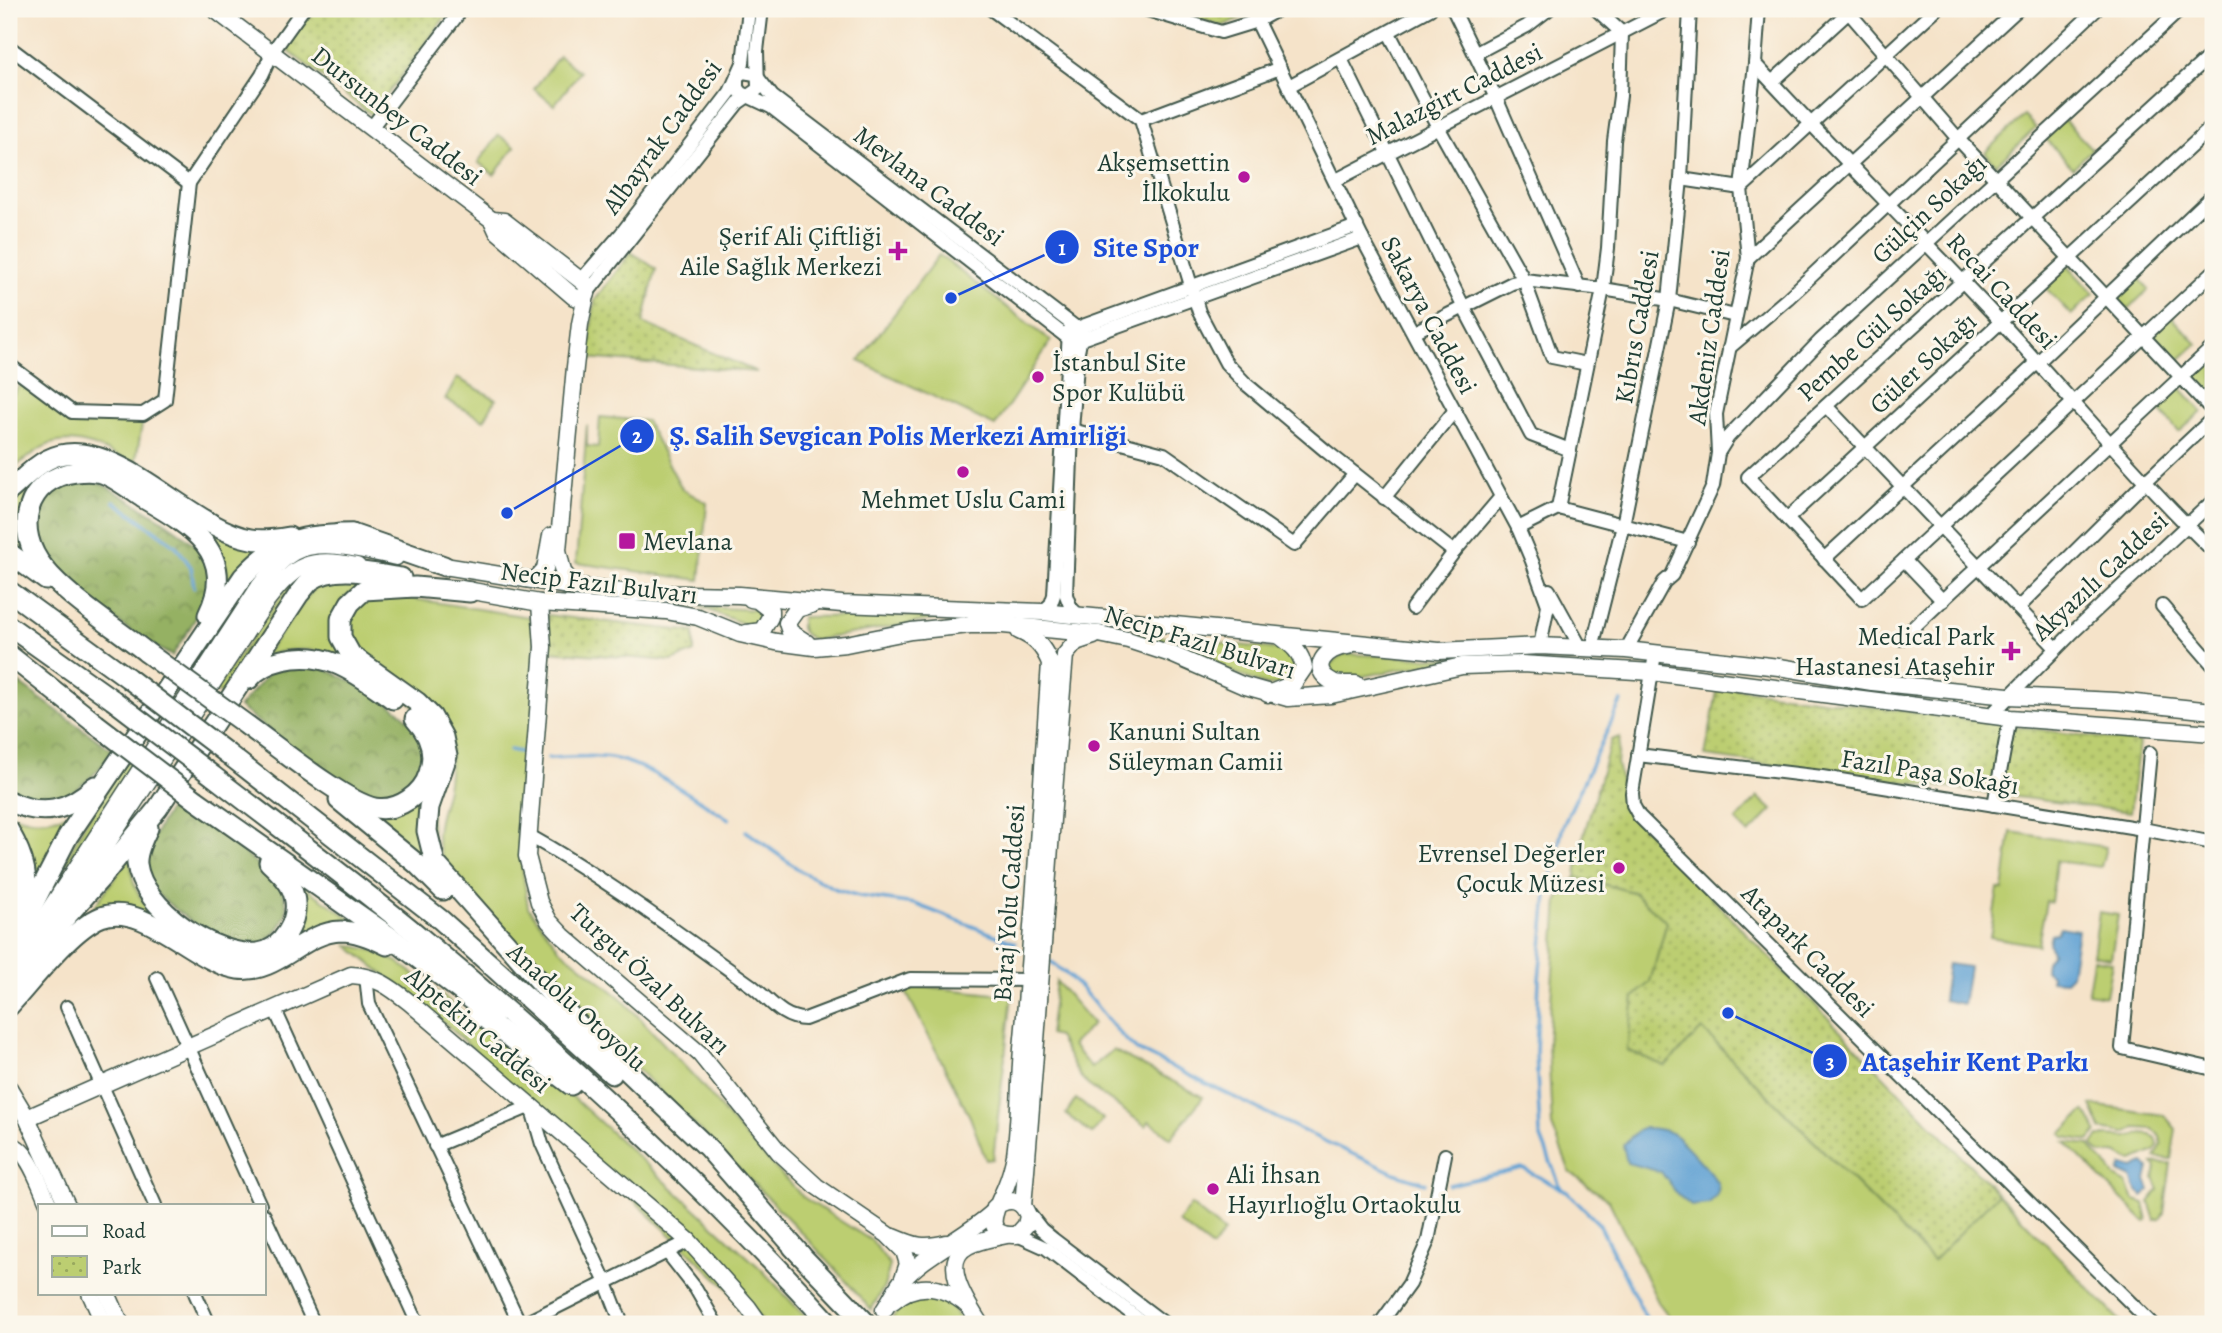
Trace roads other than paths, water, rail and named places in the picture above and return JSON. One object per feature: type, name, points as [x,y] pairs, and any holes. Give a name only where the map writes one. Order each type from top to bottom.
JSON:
[{"type":"highway","points":[[9,491],[47,460],[85,453],[105,458],[209,522],[251,539],[275,539],[312,533],[352,534],[440,574]]},
{"type":"highway","points":[[146,652],[59,583],[33,553],[26,531],[28,510],[40,488],[60,474],[81,471],[102,473],[189,526],[215,558],[218,579],[216,597],[187,659]]},
{"type":"highway","points":[[9,950],[68,836],[243,577],[276,547],[309,536],[352,534]]},
{"type":"highway","points":[[9,553],[351,799],[375,808],[392,807],[406,801],[427,780],[433,762],[432,746],[422,726],[402,705],[344,667],[324,658],[303,656],[271,663],[254,673],[227,703]]},
{"type":"highway","points":[[39,947],[100,879],[158,808],[299,594],[310,582],[324,574],[341,572],[440,574]]},
{"type":"highway","points":[[470,592],[415,587],[364,590],[349,603],[341,619],[341,637],[351,655],[402,689],[432,717],[443,737],[447,756],[429,807],[427,831],[435,863],[552,996]]},
{"type":"highway","name":"Anadolu Otoyolu","points":[[9,592],[128,678],[441,920],[692,1148],[867,1324]]},
{"type":"highway","name":"Anadolu Otoyolu","points":[[9,626],[213,776],[435,950],[654,1145],[769,1258],[830,1324]]},
{"type":"highway","points":[[9,655],[197,800],[393,939],[500,1022],[769,1258]]},
{"type":"highway","points":[[9,665],[96,724]]},
{"type":"highway","points":[[248,726],[416,864],[708,1148],[801,1255]]},
{"type":"highway","points":[[9,801],[27,810],[47,811],[78,800],[116,766]]},
{"type":"highway","points":[[158,808],[142,839],[137,863],[145,887],[162,910],[192,932],[225,950],[259,953],[279,943],[290,928],[296,910],[289,883],[260,853],[197,800]]},
{"type":"highway","points":[[9,831],[24,859],[27,878],[24,913],[9,950]]},
{"type":"highway","points":[[9,1004],[78,932],[102,916],[124,915],[149,923],[209,960],[240,969],[254,969],[274,963],[315,938],[340,931],[368,936],[393,947],[595,1104]]},
{"type":"main road","name":"Dursunbey Caddesi","points":[[214,9],[273,51],[492,220],[505,221],[580,289]]},
{"type":"main road","name":"Dursunbey Caddesi","points":[[232,9],[273,51]]},
{"type":"main road","points":[[536,579],[545,569],[549,555],[580,289]]},
{"type":"main road","points":[[575,587],[563,572],[558,550],[580,324],[580,289]]},
{"type":"main road","name":"Necip Fazıl Bulvarı","points":[[9,972],[259,587],[278,564],[295,551],[310,547],[341,546],[440,574],[470,592],[540,603],[666,611],[698,617],[740,634],[814,647],[846,644],[911,631],[970,625],[1003,625],[1099,634],[1171,654],[1242,685],[1288,698],[1331,695],[1462,666],[1522,664],[1652,672],[2010,718],[2213,733]]},
{"type":"main road","name":"Necip Fazıl Bulvarı","points":[[9,1004],[39,947],[267,600],[284,579],[318,561],[440,574],[536,579],[575,587],[632,593],[1042,612],[1439,651],[1540,646],[1626,650],[1779,667],[1872,682],[2008,696],[2116,701],[2213,711]]},
{"type":"main road","points":[[739,596],[757,600],[770,610],[770,617],[762,631],[740,634]]},
{"type":"main road","points":[[814,647],[796,638],[787,623],[797,609],[820,602]]},
{"type":"main road","name":"Turgut Özal Bulvarı","points":[[540,603],[543,647],[527,856],[531,880],[549,921],[699,1054],[779,1152],[797,1169],[816,1186],[888,1235]]},
{"type":"main road","name":"Baraj Yolu Caddesi","points":[[1003,625],[1033,637],[1045,650],[1050,663],[1038,1037],[1026,1225],[1011,1235]]},
{"type":"main road","name":"Baraj Yolu Caddesi","points":[[994,1210],[1006,1185],[1015,1156],[1046,803],[1065,655],[1076,642],[1099,634]]},
{"type":"main road","points":[[1268,694],[1293,684],[1304,668],[1302,656],[1297,649],[1277,634]]},
{"type":"main road","points":[[1365,645],[1332,649],[1322,660],[1321,668],[1324,676],[1335,684],[1379,683]]},
{"type":"main road","name":"Alptekin Caddesi","points":[[27,1118],[351,975],[366,976],[384,982],[409,1002],[689,1241],[760,1324]]},
{"type":"main road","points":[[9,1088],[27,1118],[67,1204]]},
{"type":"main road","points":[[9,1144],[16,1145],[25,1153],[49,1204]]},
{"type":"main road","points":[[902,1281],[1007,1200],[1018,1202],[1025,1208]]},
{"type":"main road","points":[[994,1210],[993,1223],[996,1228],[1011,1235]]},
{"type":"main road","points":[[888,1235],[912,1245],[929,1248],[958,1240]]},
{"type":"main road","points":[[888,1235],[904,1251],[908,1264],[902,1281],[884,1310],[897,1298],[920,1287],[954,1294],[969,1307]]},
{"type":"main road","points":[[980,1324],[969,1307],[954,1267],[958,1254],[968,1245],[1011,1235]]},
{"type":"main road","points":[[90,1294],[104,1324]]},
{"type":"main road","points":[[107,1294],[121,1324]]},
{"type":"street","points":[[9,366],[72,412],[144,414],[165,400],[189,183],[303,9]]},
{"type":"street","points":[[371,128],[462,9]]},
{"type":"street","name":"Albayrak Caddesi","points":[[580,289],[730,92],[743,64],[749,9]]},
{"type":"street","name":"Albayrak Caddesi","points":[[758,77],[757,51],[762,9]]},
{"type":"street","points":[[990,9],[1141,120],[1199,312],[1235,373],[1384,498],[1454,552]]},
{"type":"street","points":[[1144,9],[1221,32],[1254,15],[1279,9]]},
{"type":"street","points":[[1289,86],[1430,9]]},
{"type":"street","points":[[1453,9],[1496,97],[1579,287]]},
{"type":"street","points":[[1476,53],[1527,26],[1549,9]]},
{"type":"street","points":[[1558,509],[1603,289],[1620,96],[1622,33],[1596,9]]},
{"type":"street","name":"Malazgirt Caddesi","points":[[1336,180],[1668,9]]},
{"type":"street","name":"Kıbrıs Caddesi","points":[[1586,648],[1623,525],[1669,300],[1681,179],[1690,9]]},
{"type":"street","name":"Akdeniz Caddesi","points":[[1626,650],[1664,582],[1672,575],[1713,486],[1718,453],[1716,414],[1748,258],[1741,188],[1759,9]]},
{"type":"street","points":[[1681,179],[1741,188],[1936,9]]},
{"type":"street","points":[[1748,258],[2018,9]]},
{"type":"street","points":[[1730,348],[1959,140],[2097,9]]},
{"type":"street","name":"Gülçin Sokağı","points":[[1718,453],[1728,437],[1820,341],[2181,9]]},
{"type":"street","points":[[1772,82],[1849,10],[1959,140],[2213,411]]},
{"type":"street","name":"Sakarya Caddesi","points":[[1254,15],[1359,232],[1518,528],[1548,604],[1540,646]]},
{"type":"street","points":[[1389,33],[1524,280],[1552,357],[1587,364]]},
{"type":"street","points":[[9,47],[189,183]]},
{"type":"street","name":"Pembe Gül Sokağı","points":[[1787,519],[1748,477],[2213,53]]},
{"type":"street","points":[[1341,59],[1464,308],[1531,435],[1570,450]]},
{"type":"street","name":"Recai Caddesi","points":[[1755,64],[1809,124],[1927,243],[2075,402],[2145,482],[2213,551]]},
{"type":"street","points":[[1141,120],[1280,68]]},
{"type":"street","points":[[747,71],[758,77],[758,89],[748,95],[737,88],[737,77],[747,71]]},
{"type":"street","name":"Mevlana Caddesi","points":[[758,77],[772,96],[1075,335]]},
{"type":"street","name":"Albayrak Caddesi","points":[[580,289],[738,103],[748,95]]},
{"type":"street","name":"Mevlana Caddesi","points":[[748,95],[771,107],[1075,335]]},
{"type":"street","name":"Güler Sokağı","points":[[1787,519],[2213,126]]},
{"type":"street","points":[[1824,559],[2107,298],[2213,195]]},
{"type":"street","points":[[1075,335],[1359,232]]},
{"type":"street","points":[[1787,519],[1862,599],[2213,272]]},
{"type":"street","points":[[1414,332],[1512,283],[1524,280],[1669,300],[1735,316]]},
{"type":"street","points":[[1075,335],[1077,352],[1066,594],[1073,612],[1081,616]]},
{"type":"street","points":[[1042,612],[1051,604],[1054,595],[1075,335]]},
{"type":"street","points":[[1901,639],[2213,347]]},
{"type":"street","points":[[1826,406],[2056,648]]},
{"type":"street","points":[[1384,498],[1455,410]]},
{"type":"street","points":[[2018,608],[2213,418]]},
{"type":"street","points":[[1072,430],[1164,454],[1294,545],[1355,474]]},
{"type":"street","points":[[1412,608],[1454,552],[1501,497]]},
{"type":"street","name":"Akyazılı Caddesi","points":[[1991,715],[2056,648],[2213,501]]},
{"type":"street","points":[[1518,528],[1558,509],[1688,542]]},
{"type":"street","points":[[1904,560],[1942,601]]},
{"type":"street","points":[[1532,561],[1586,648]]},
{"type":"street","points":[[2162,606],[2213,665]]},
{"type":"street","name":"Atapark Caddesi","points":[[1655,654],[1632,793],[1633,805],[1639,816],[2152,1324]]},
{"type":"street","points":[[1994,805],[2010,718]]},
{"type":"street","points":[[2150,753],[2122,1048],[2213,1069]]},
{"type":"street","name":"Fazıl Paşa Sokağı","points":[[1638,755],[1822,777],[2143,829],[2213,844]]},
{"type":"street","points":[[528,835],[567,857],[756,989],[786,1015],[797,1019],[806,1019],[910,979],[1029,980]]},
{"type":"street","points":[[9,885],[9,900]]},
{"type":"street","points":[[366,976],[369,1004],[521,1324],[689,1241]]},
{"type":"street","points":[[157,978],[260,1204]]},
{"type":"street","points":[[67,1007],[155,1204]]},
{"type":"street","points":[[275,1010],[418,1324]]},
{"type":"street","points":[[435,1146],[531,1106],[541,1144],[606,1283],[622,1324]]},
{"type":"street","points":[[1380,1324],[1409,1284],[1428,1241],[1445,1154]]},
{"type":"street","points":[[1025,1208],[1041,1229],[1053,1239],[1166,1324]]},
{"type":"street","points":[[266,1220],[314,1324]]},
{"type":"street","points":[[1011,1235],[1046,1248],[1145,1324]]},
{"type":"street","points":[[667,1252],[696,1289],[716,1324]]},
{"type":"street","points":[[195,1294],[209,1324]]},
{"type":"water","points":[[2060,927],[2078,930],[2071,975],[2065,981],[2051,980],[2051,975],[2045,970],[2046,962],[2052,953],[2049,942],[2051,934],[2057,933]]},
{"type":"water","points":[[1948,964],[1969,967],[1963,1004],[1943,1000]]},
{"type":"water","points":[[1644,1128],[1671,1133],[1705,1166],[1718,1185],[1716,1196],[1709,1204],[1691,1206],[1678,1195],[1661,1172],[1627,1163],[1623,1145]]},
{"type":"water","points":[[2144,1163],[2149,1168],[2146,1180],[2150,1190],[2143,1196],[2137,1191],[2132,1178],[2119,1172],[2122,1165],[2134,1168]]},
{"type":"waterway","points":[[114,501],[176,546],[191,567],[194,587]]},
{"type":"waterway","points":[[1561,1189],[1540,1135],[1536,1052],[1539,979],[1547,895],[1563,826],[1621,701]]},
{"type":"waterway","points":[[510,750],[530,754]]},
{"type":"waterway","points":[[548,758],[596,757],[636,765],[729,819]]},
{"type":"waterway","points":[[746,831],[802,872],[836,889],[859,896],[915,904],[1015,943]]},
{"type":"waterway","points":[[1050,962],[1074,981],[1137,1050],[1320,1139],[1394,1173],[1425,1183]]},
{"type":"waterway","points":[[1449,1185],[1522,1168],[1567,1192],[1599,1224],[1649,1324]]},
{"type":"place","name":"Akşemsettin İlkokulu","points":[[1244,177]]},
{"type":"place","name":"Şerif Ali Çiftliği Aile Sağlık Merkezi","points":[[898,251]]},
{"type":"place","name":"Site Spor","points":[[951,298]]},
{"type":"place","name":"İstanbul Site Spor Kulübü","points":[[1038,377]]},
{"type":"place","name":"Mehmet Uslu Cami","points":[[963,472]]},
{"type":"place","name":"Ş. Salih Sevgican Polis Merkezi Amirliği","points":[[507,513]]},
{"type":"place","name":"Mevlana","points":[[627,541]]},
{"type":"place","name":"Medical Park Hastanesi Ataşehir","points":[[2011,651]]},
{"type":"place","name":"Kanuni Sultan Süleyman Camii","points":[[1094,746]]},
{"type":"place","name":"Evrensel Değerler Çocuk Müzesi","points":[[1619,868]]},
{"type":"place","name":"Ataşehir Kent Parkı","points":[[1728,1013]]},
{"type":"place","name":"Ali İhsan Hayırlıoğlu Ortaokulu","points":[[1213,1189]]}]
